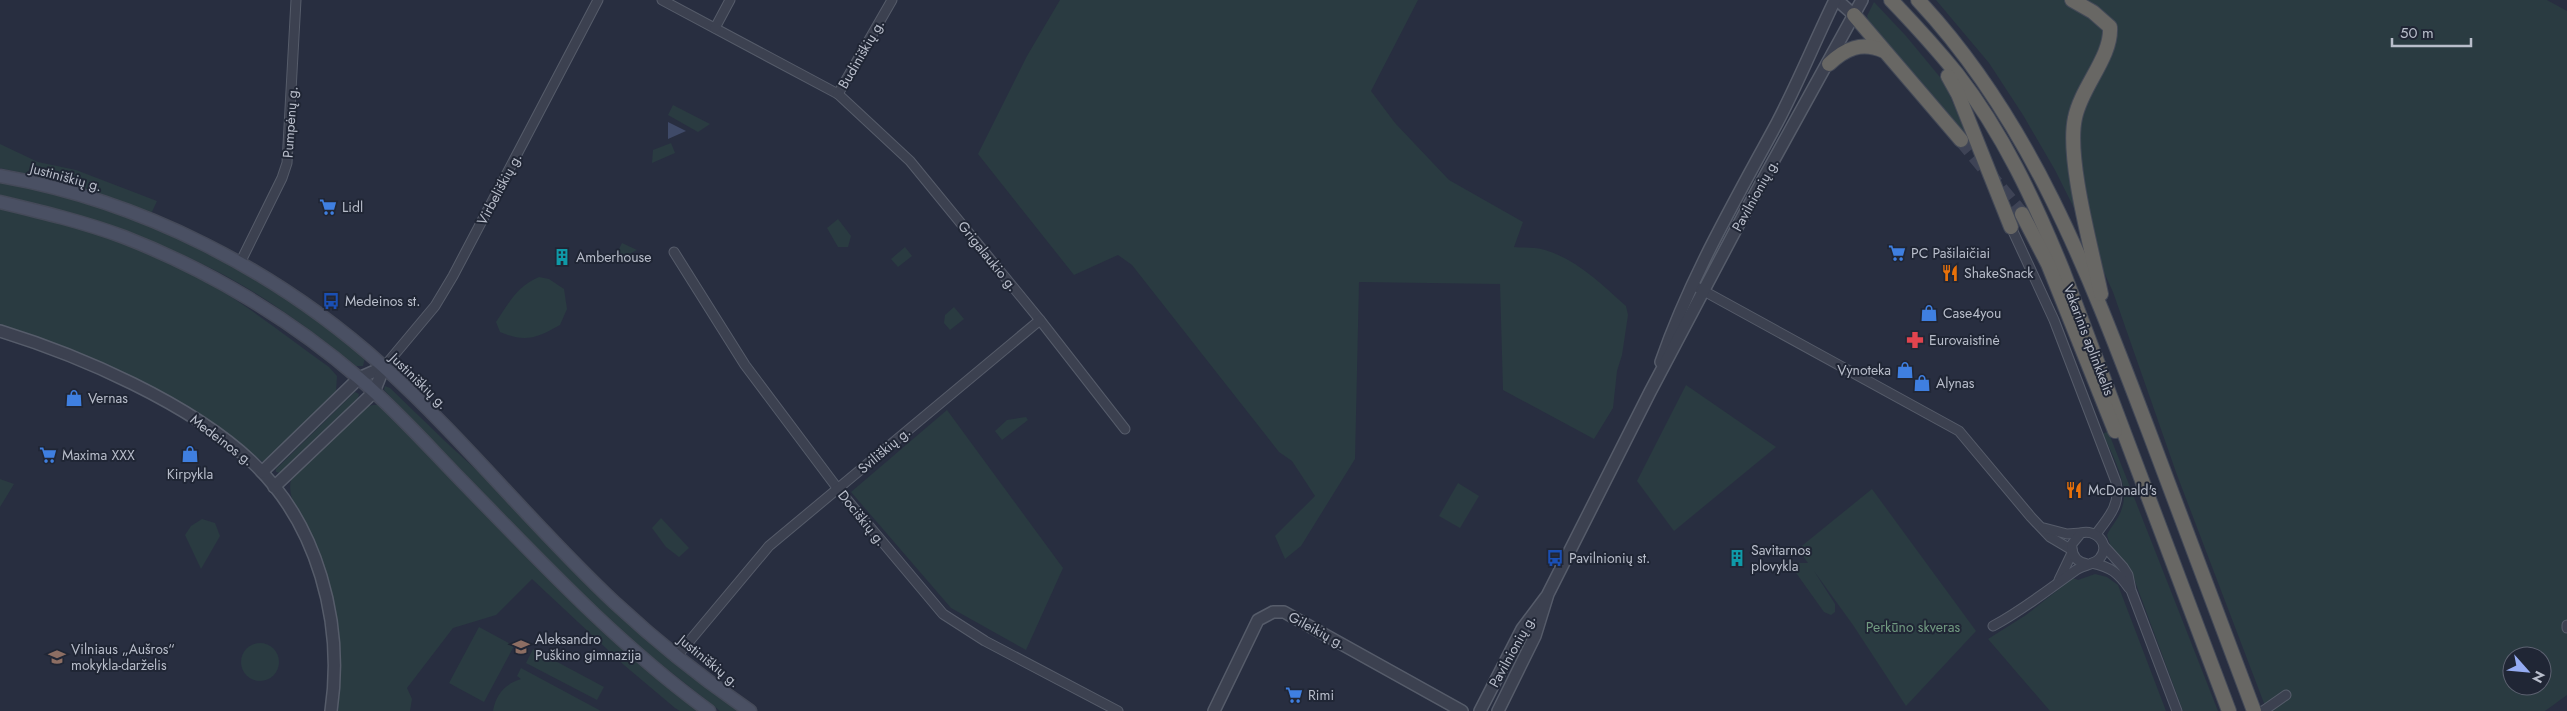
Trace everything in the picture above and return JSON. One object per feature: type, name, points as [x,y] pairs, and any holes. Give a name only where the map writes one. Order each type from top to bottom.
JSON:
[{"type":"highway","name":"Vakarinis aplinkkelis","points":[[1891,0],[1930,42],[1954,78],[1996,132],[2042,221],[2229,711]]},
{"type":"highway","name":"Vakarinis aplinkkelis","points":[[1918,0],[1971,64],[2008,117],[2043,180],[2107,321],[2254,711]]},
{"type":"highway","points":[[2072,0],[2093,12],[2110,26],[2107,48],[2079,102],[2073,134],[2078,180],[2107,321]]},
{"type":"highway","points":[[1854,15],[1961,140]]},
{"type":"highway","points":[[1828,64],[1850,48],[1873,46],[1884,51]]},
{"type":"highway","points":[[1954,78],[2011,227]]},
{"type":"highway","points":[[2022,214],[2048,264],[2138,490],[2165,540]]},
{"type":"main road","name":"Justiniškių g.","points":[[0,176],[43,184],[103,202],[177,232],[240,263],[335,326],[384,367],[614,602],[677,656],[750,711]]},
{"type":"main road","points":[[0,202],[62,217],[124,237],[187,266],[266,310],[317,344],[374,392],[593,615],[661,674],[709,711]]},
{"type":"street","name":"Pumpėnų g.","points":[[240,263],[278,186],[287,163],[296,0]]},
{"type":"street","name":"Virbeliškių g.","points":[[384,367],[435,306],[453,276],[598,0]]},
{"type":"street","points":[[662,0],[715,28],[730,0]]},
{"type":"street","name":"Budiniškių g.","points":[[715,28],[838,94],[892,0]]},
{"type":"street","points":[[1836,0],[1854,15]]},
{"type":"street","name":"Pavilnionių g.","points":[[1650,392],[1672,328],[1797,84],[1836,0]]},
{"type":"street","points":[[1846,0],[1854,15]]},
{"type":"street","name":"Pavilnionių g.","points":[[1480,711],[1522,630],[1548,594],[1650,392],[1862,0]]},
{"type":"street","name":"Grigalaukio g.","points":[[838,94],[910,162],[1040,320],[1125,429]]},
{"type":"street","points":[[2011,227],[2054,320],[2116,482],[2118,498],[2115,506],[2096,534]]},
{"type":"street","name":"Dociškių g.","points":[[674,252],[732,348],[838,489],[943,614],[985,642],[1118,711]]},
{"type":"street","points":[[1693,285],[1959,431],[2050,537],[2072,551],[2076,560],[2108,567],[2118,573],[2131,590]]},
{"type":"street","name":"Sviliškių g.","points":[[677,656],[769,546],[1040,320]]},
{"type":"street","name":"Medeinos g.","points":[[0,331],[86,364],[172,406],[220,436],[262,472],[298,523],[308,543],[327,598],[335,654],[331,711]]},
{"type":"street","points":[[262,472],[359,378],[384,367]]},
{"type":"street","points":[[274,487],[374,392],[384,367]]},
{"type":"street","points":[[2044,528],[2067,534],[2096,534]]},
{"type":"street","points":[[2059,580],[2072,551],[2074,540],[2081,533]]},
{"type":"street","points":[[2096,534],[2104,546],[2124,567],[2128,575],[2131,590],[2177,711]]},
{"type":"street","points":[[1992,626],[2030,604],[2059,580],[2101,557],[2104,546]]},
{"type":"street","name":"Pavilnionių g.","points":[[1498,711],[1535,636],[1548,594]]},
{"type":"street","name":"Gileikių g.","points":[[1214,711],[1258,620],[1274,612],[1284,612],[1462,711]]},
{"type":"street","points":[[2263,711],[2286,695]]},
{"type":"green space","points":[[1060,0],[1418,0],[1371,91],[1395,123],[1449,180],[1523,222],[1514,247],[1541,249],[1557,254],[1579,266],[1626,306],[1628,315],[1622,355],[1617,371],[1613,408],[1594,439],[1503,390],[1500,284],[1359,282],[1355,459],[1301,546],[1285,559],[1275,536],[1315,496],[1292,461],[1279,452],[1132,265],[1118,255],[1074,275],[978,154],[1027,56]]},
{"type":"green space","points":[[1936,0],[2547,0],[2567,11],[2567,695],[2545,711],[2267,711],[2177,475],[2113,292],[2055,170],[2023,115],[1989,63]]},
{"type":"green space","points":[[1874,2],[1906,36],[1944,82],[1966,134],[1869,23],[1867,16]]},
{"type":"green space","points":[[673,105],[710,124],[698,132],[668,115]]},
{"type":"green space","points":[[671,143],[675,153],[652,163],[653,150]]},
{"type":"green space","points":[[0,144],[38,162],[76,170],[157,201],[151,214],[53,180],[0,168]]},
{"type":"green space","points":[[0,182],[58,195],[115,213],[198,248],[245,274],[324,324],[346,340],[365,358],[363,366],[356,366],[278,308],[216,271],[171,249],[123,231],[50,207],[0,195]]},
{"type":"green space","points":[[0,209],[82,228],[136,247],[187,270],[271,324],[329,367],[337,376],[336,392],[267,461],[263,462],[228,435],[0,326]]},
{"type":"green space","points":[[838,219],[851,236],[848,247],[838,247],[827,228]]},
{"type":"green space","points":[[622,243],[637,250],[612,263]]},
{"type":"green space","points":[[905,247],[912,256],[898,267],[891,259]]},
{"type":"green space","points":[[539,277],[549,279],[564,289],[567,309],[560,325],[538,336],[524,338],[500,332],[496,322],[510,302],[519,290]]},
{"type":"green space","points":[[954,307],[964,319],[950,330],[944,323],[945,315]]},
{"type":"green space","points":[[1686,385],[1776,447],[1674,531],[1637,481]]},
{"type":"green space","points":[[385,386],[390,388],[448,444],[742,711],[720,711],[638,646],[583,596],[384,390]]},
{"type":"green space","points":[[355,392],[359,394],[358,398],[281,473],[276,472],[276,469]]},
{"type":"green space","points":[[379,405],[387,412],[500,529],[577,605],[657,677],[699,711],[680,711],[675,708],[624,665],[532,579],[496,615],[453,628],[407,688],[412,699],[410,711],[338,711],[340,671],[338,631],[331,591],[319,553],[295,507],[290,488],[291,480],[357,414],[365,407]]},
{"type":"green space","points":[[947,410],[1063,568],[1026,650],[951,608],[851,492]]},
{"type":"green space","points":[[1026,417],[1028,420],[1002,440],[995,431],[1007,420]]},
{"type":"green space","points":[[2108,431],[2218,711],[2183,711],[2133,576],[2112,550],[2107,535],[2121,512],[2124,490],[2119,470],[2103,434]]},
{"type":"green space","points":[[0,479],[14,484],[0,507]]},
{"type":"green space","points":[[1458,483],[1479,496],[1460,528],[1439,516]]},
{"type":"green space","name":"Perkūno skveras","points":[[1872,489],[1976,631],[1906,706],[1853,625],[1814,571],[1835,604],[1835,612],[1831,615],[1824,612],[1794,570],[1799,563],[1808,563],[1798,549]]},
{"type":"green space","points":[[661,518],[689,548],[679,557],[666,547],[652,528]]},
{"type":"green space","points":[[202,519],[215,523],[220,536],[201,569],[185,535],[191,526]]},
{"type":"green space","points":[[2095,574],[2107,577],[2118,585],[2166,711],[2050,711],[1988,639],[2026,615],[2073,578],[2078,580]]},
{"type":"green space","points":[[479,627],[514,646],[484,702],[449,683]]},
{"type":"green space","points":[[260,643],[274,648],[279,662],[274,676],[260,681],[246,676],[241,662],[246,648]]},
{"type":"green space","points":[[533,649],[604,687],[597,700],[526,663]]},
{"type":"green space","points":[[521,668],[601,711],[493,711],[496,700],[502,690],[521,679],[517,676]]},
{"type":"water","points":[[668,122],[686,131],[668,139]]},
{"type":"tunnel","points":[[1961,140],[2022,214]]},
{"type":"place","name":"Lidl","points":[[328,207]]},
{"type":"place","name":"PC Pašilaičiai","points":[[1897,253]]},
{"type":"place","name":"Amberhouse","points":[[562,257]]},
{"type":"place","name":"ShakeSnack","points":[[1950,273]]},
{"type":"place","name":"Medeinos st.","points":[[331,301]]},
{"type":"place","name":"Case4you","points":[[1929,313]]},
{"type":"place","name":"Eurovaistinė","points":[[1915,340]]},
{"type":"place","name":"Vynoteka","points":[[1905,370]]},
{"type":"place","name":"Alynas","points":[[1922,383]]},
{"type":"place","name":"Vernas","points":[[74,398]]},
{"type":"place","name":"Kirpykla","points":[[190,454]]},
{"type":"place","name":"Maxima XXX","points":[[48,455]]},
{"type":"place","name":"McDonald's","points":[[2074,490]]},
{"type":"place","name":"Pavilnionių st.","points":[[1555,558]]},
{"type":"place","name":"Savitarnos plovykla","points":[[1737,558]]},
{"type":"place","name":"Aleksandro Puškino gimnazija","points":[[521,647]]},
{"type":"place","name":"Vilniaus „Aušros“ mokykla-darželis","points":[[57,657]]},
{"type":"place","name":"Rimi","points":[[1294,695]]}]
